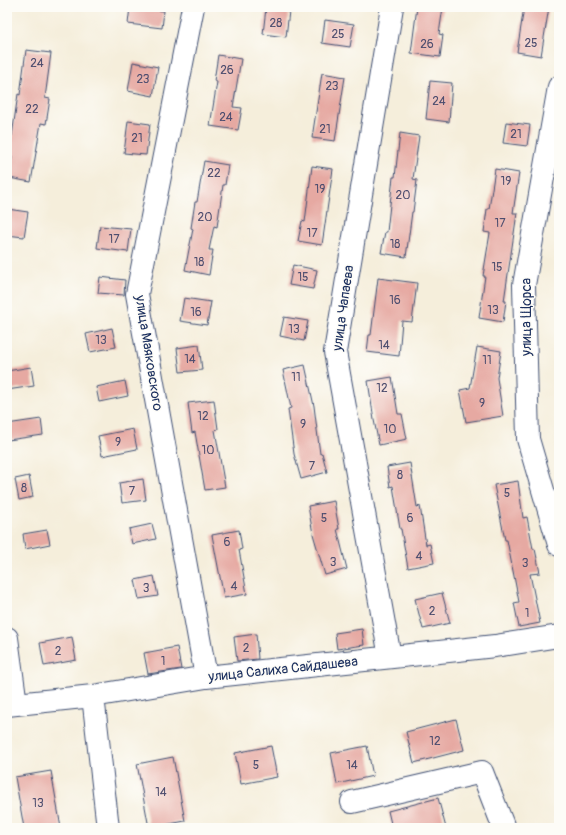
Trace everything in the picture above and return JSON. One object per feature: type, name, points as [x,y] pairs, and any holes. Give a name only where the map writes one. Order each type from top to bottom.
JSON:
[{"type":"street","name":"улица Маяковского","points":[[194,7],[137,294],[206,677]]},
{"type":"street","name":"улица Чапаева","points":[[390,657],[335,352],[392,7]]},
{"type":"street","name":"улица Щорса","points":[[559,87],[524,285],[528,439],[559,545]]},
{"type":"street","name":"улица Салиха Сайдашева","points":[[12,704],[93,696],[206,677],[495,646],[559,636]]},
{"type":"street","points":[[7,638],[12,704]]},
{"type":"street","points":[[93,696],[108,828]]},
{"type":"street","points":[[352,802],[482,772],[504,828]]},
{"type":"building","points":[[130,7],[164,11],[162,28],[128,24]]},
{"type":"building","points":[[417,7],[443,7],[439,34],[443,35],[440,57],[411,53]]},
{"type":"building","points":[[524,7],[549,7],[541,56],[517,52]]},
{"type":"building","points":[[266,8],[289,11],[286,37],[263,34]]},
{"type":"building","points":[[325,20],[354,24],[350,47],[322,43]]},
{"type":"building","points":[[26,50],[51,53],[45,98],[50,99],[46,124],[41,123],[31,182],[9,178],[12,157],[7,156],[9,136],[12,136],[18,94],[20,95]]},
{"type":"building","points":[[218,55],[241,59],[233,107],[242,108],[238,130],[210,126],[217,82],[214,81]]},
{"type":"building","points":[[133,62],[158,67],[153,96],[128,91]]},
{"type":"building","points":[[322,73],[345,77],[335,141],[312,138]]},
{"type":"building","points":[[430,81],[452,83],[449,122],[426,119]]},
{"type":"building","points":[[128,121],[150,124],[146,155],[124,153]]},
{"type":"building","points":[[506,122],[530,125],[527,146],[503,143]]},
{"type":"building","points":[[400,133],[419,136],[413,179],[417,180],[406,257],[381,253],[385,232],[387,232],[393,177],[395,177]]},
{"type":"building","points":[[204,161],[228,165],[225,185],[223,185],[217,227],[214,226],[209,250],[213,250],[209,275],[185,270],[193,229],[191,228],[195,202],[197,202]]},
{"type":"building","points":[[312,166],[333,169],[322,245],[298,241],[302,221],[305,222]]},
{"type":"building","points":[[495,169],[519,173],[513,213],[517,213],[504,301],[506,301],[503,322],[479,318],[485,276],[483,276],[490,233],[484,232]]},
{"type":"building","points":[[7,209],[28,212],[24,237],[7,235]]},
{"type":"building","points":[[100,226],[131,229],[128,252],[97,248]]},
{"type":"building","points":[[293,265],[317,270],[313,289],[289,285]]},
{"type":"building","points":[[100,277],[125,280],[124,295],[98,293]]},
{"type":"building","points":[[378,278],[417,283],[412,322],[402,321],[399,356],[367,352],[369,335],[371,335]]},
{"type":"building","points":[[184,298],[211,302],[207,325],[180,321]]},
{"type":"building","points":[[284,317],[308,321],[304,341],[280,336]]},
{"type":"building","points":[[112,328],[116,347],[90,352],[86,334]]},
{"type":"building","points":[[199,345],[202,370],[180,372],[177,348]]},
{"type":"building","points":[[477,347],[501,351],[497,378],[503,416],[466,422],[460,390],[470,388]]},
{"type":"building","points":[[305,365],[314,406],[320,454],[322,453],[327,472],[301,479],[294,454],[288,409],[291,408],[283,370]]},
{"type":"building","points":[[31,367],[34,386],[7,390],[7,371]]},
{"type":"building","points":[[392,377],[398,414],[402,414],[407,439],[379,445],[368,381]]},
{"type":"building","points":[[125,381],[128,396],[99,402],[96,387]]},
{"type":"building","points":[[214,400],[218,429],[215,430],[225,487],[205,490],[195,432],[192,433],[188,403]]},
{"type":"building","points":[[41,419],[43,435],[8,440],[7,424]]},
{"type":"building","points":[[133,429],[137,449],[102,456],[98,436]]},
{"type":"building","points":[[410,463],[417,507],[420,506],[426,545],[430,544],[434,563],[408,568],[393,486],[390,487],[387,467]]},
{"type":"building","points":[[29,476],[33,497],[19,500],[15,479]]},
{"type":"building","points":[[143,479],[146,500],[122,503],[119,483]]},
{"type":"building","points":[[518,481],[523,518],[527,517],[533,549],[535,549],[540,573],[530,574],[540,623],[519,627],[514,603],[519,602],[507,540],[505,540],[494,485]]},
{"type":"building","points":[[334,501],[339,529],[337,529],[347,569],[325,575],[313,534],[308,506]]},
{"type":"building","points":[[152,524],[156,539],[132,544],[129,529]]},
{"type":"building","points":[[47,530],[50,544],[25,549],[23,534]]},
{"type":"building","points":[[239,530],[242,549],[239,550],[247,594],[224,598],[212,535]]},
{"type":"building","points":[[154,576],[158,596],[139,599],[135,580]]},
{"type":"building","points":[[442,593],[450,623],[423,629],[415,599]]},
{"type":"building","points":[[362,629],[364,645],[337,649],[335,633]]},
{"type":"building","points":[[256,634],[258,659],[237,661],[234,637]]},
{"type":"building","points":[[72,637],[76,660],[44,666],[40,643]]},
{"type":"building","points":[[177,647],[181,669],[148,674],[144,653]]},
{"type":"building","points":[[456,719],[464,750],[414,763],[406,732]]},
{"type":"building","points":[[271,746],[277,777],[241,784],[235,753]]},
{"type":"building","points":[[367,746],[373,776],[337,784],[331,753]]},
{"type":"building","points":[[173,757],[185,821],[149,828],[137,764]]},
{"type":"building","points":[[51,771],[61,828],[24,828],[15,777]]},
{"type":"building","points":[[438,798],[446,828],[392,828],[388,811]]}]
